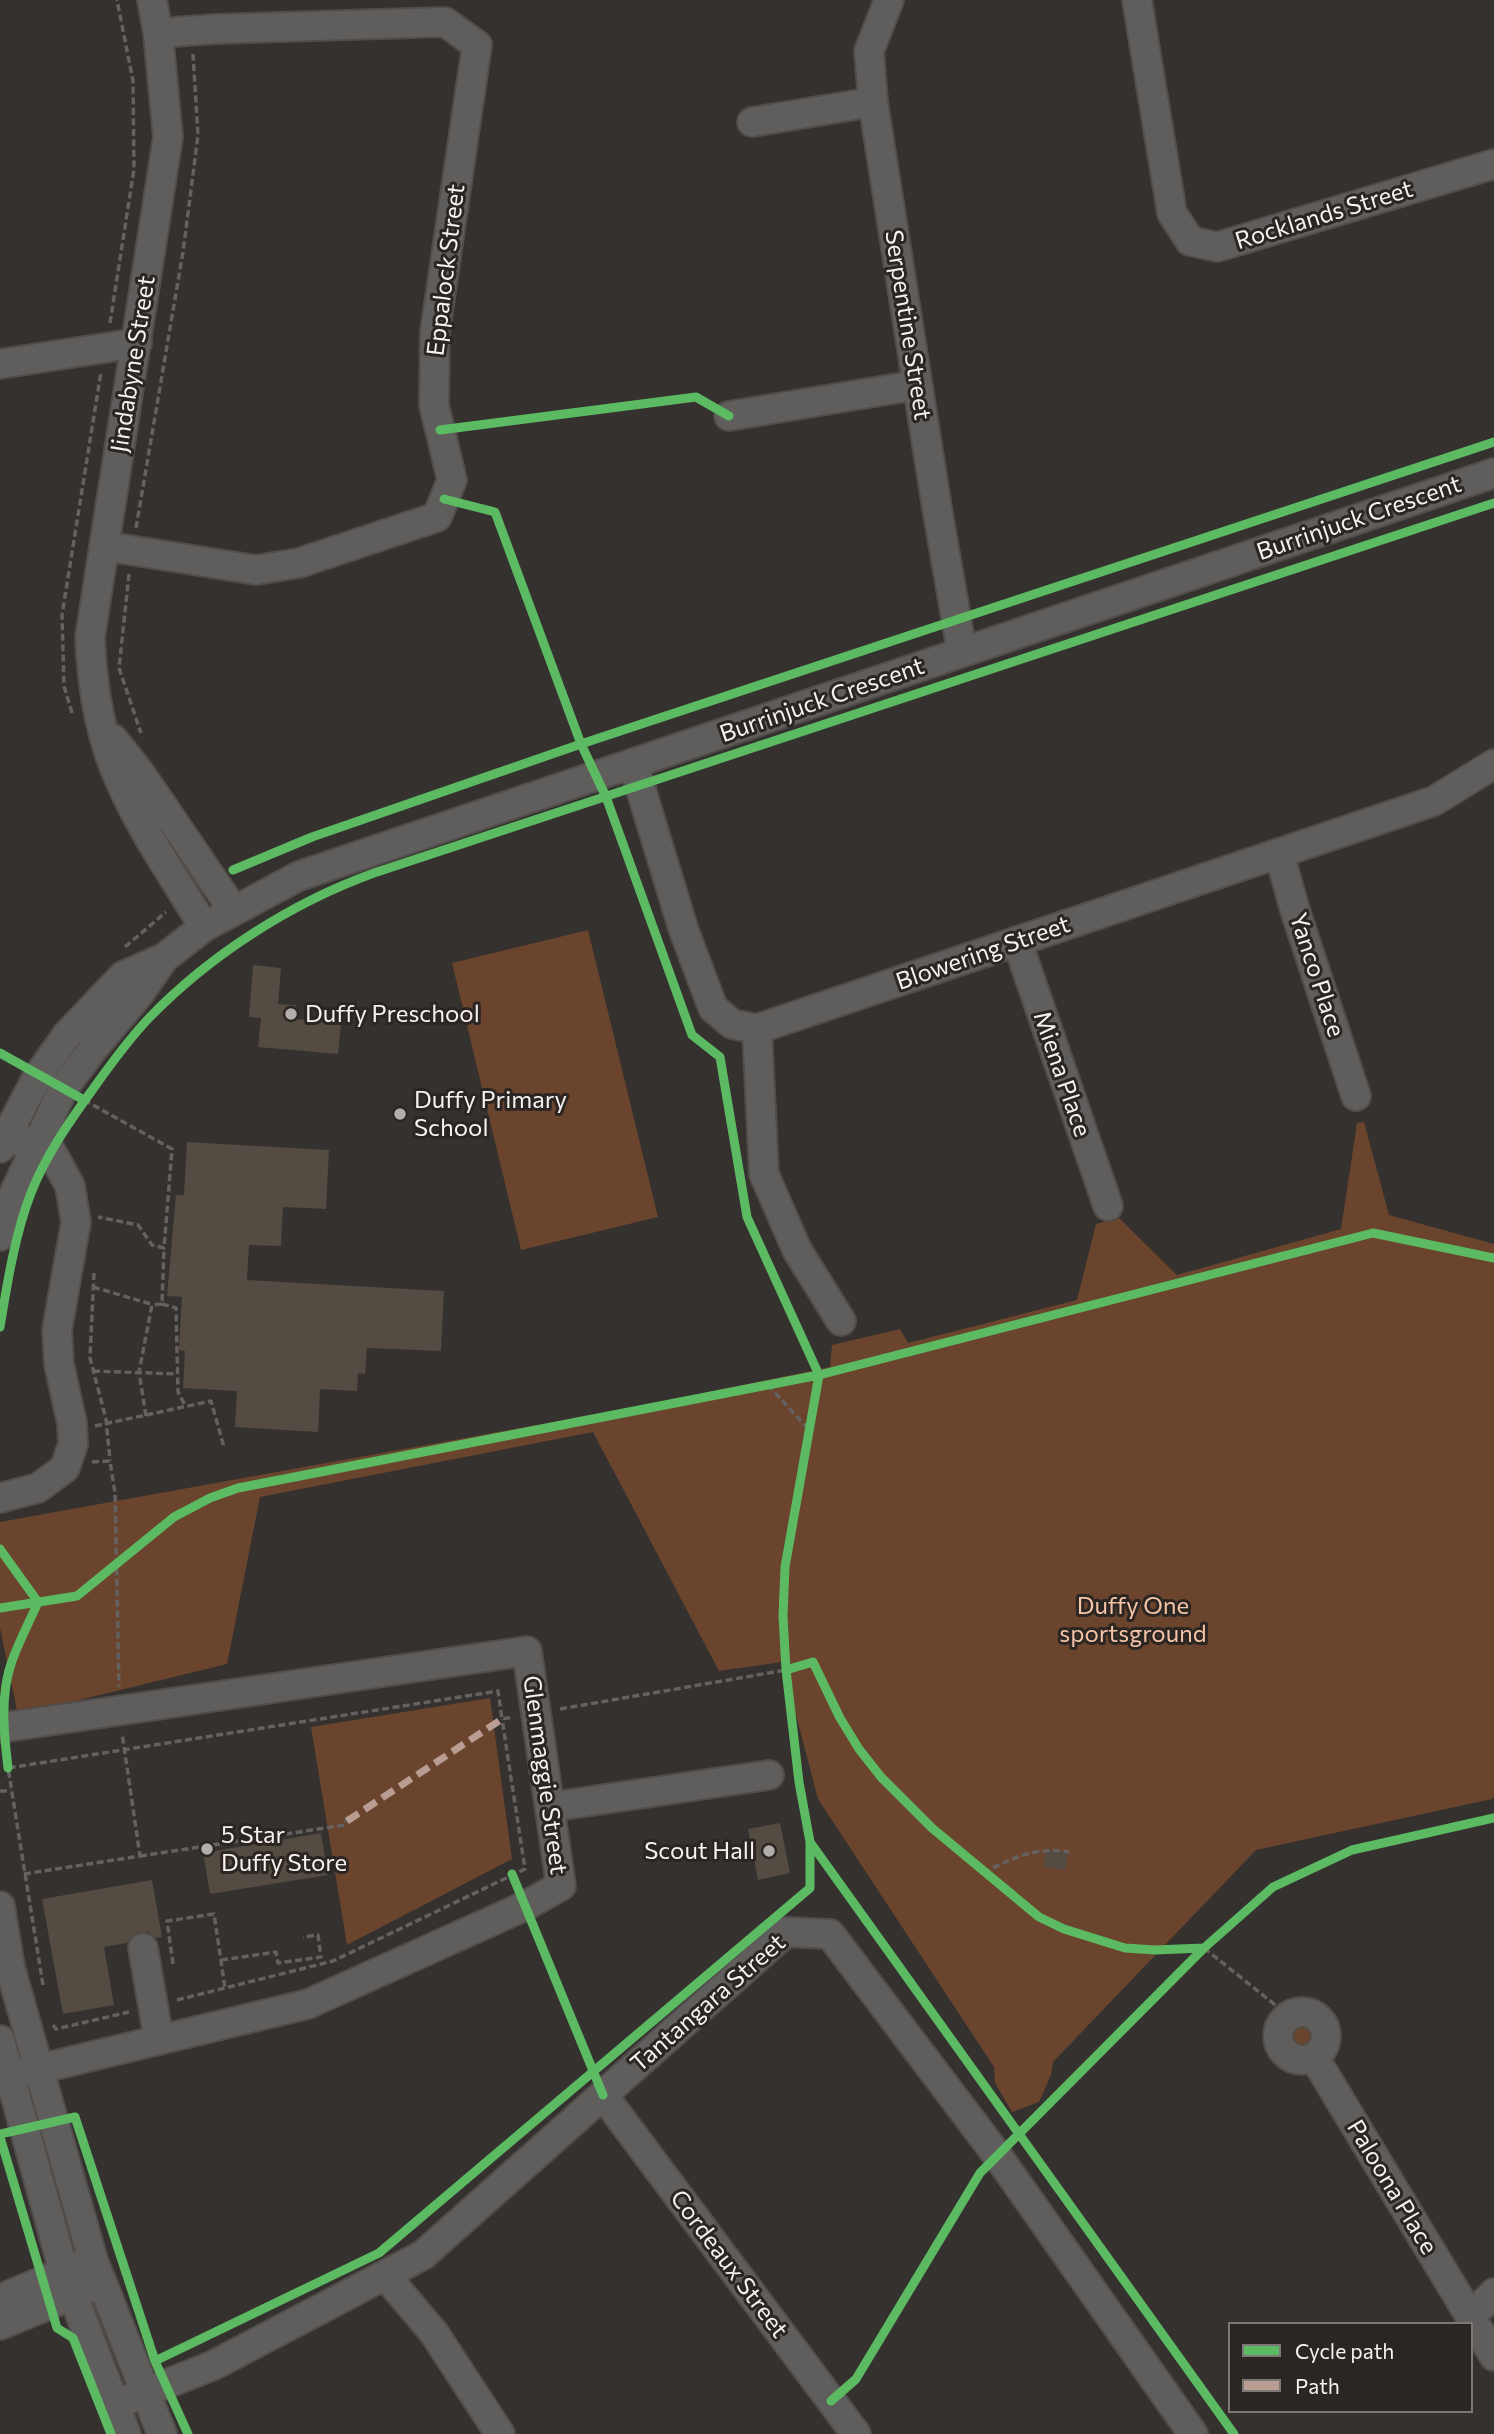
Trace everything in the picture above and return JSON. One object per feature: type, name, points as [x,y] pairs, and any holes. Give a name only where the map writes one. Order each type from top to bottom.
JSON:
[{"type":"street","name":"Jindabyne Street","points":[[152,0],[169,137],[90,637],[92,682],[120,782],[204,928]]},
{"type":"street","name":"Serpentine Street","points":[[889,0],[869,51],[873,102],[962,652]]},
{"type":"street","name":"Rocklands Street","points":[[1137,0],[1172,213],[1190,241],[1217,247],[1494,164]]},
{"type":"street","name":"Eppalock Street","points":[[104,546],[256,569],[299,563],[437,517],[452,480],[434,405],[435,332],[477,45],[446,22],[158,33]]},
{"type":"street","points":[[752,122],[873,102]]},
{"type":"street","points":[[0,364],[137,343]]},
{"type":"street","points":[[729,416],[917,385]]},
{"type":"street","name":"Burrinjuck Crescent","points":[[1,1144],[38,1076],[67,1035],[123,976],[164,958],[204,928],[299,876],[1494,472]]},
{"type":"street","name":"Jindabyne Street","points":[[103,726],[140,773],[234,911]]},
{"type":"street","points":[[633,763],[683,928],[713,1009],[733,1024],[757,1029],[764,1174],[797,1250],[841,1321]]},
{"type":"street","name":"Blowering Street","points":[[757,1029],[1434,801],[1494,764]]},
{"type":"street","name":"Yanco Place","points":[[1279,853],[1356,1096]]},
{"type":"street","name":"Miena Place","points":[[1017,941],[1108,1206]]},
{"type":"street","name":"Burrinjuck Crescent","points":[[0,1236],[12,1198],[38,1142],[75,1100],[92,1050],[139,994],[164,958]]},
{"type":"street","points":[[0,1498],[38,1488],[65,1468],[73,1444],[59,1364],[57,1330],[76,1222],[70,1186],[51,1151],[38,1142],[1,1144]]},
{"type":"street","name":"Glenmaggie Street","points":[[2,1727],[527,1651],[561,1886],[525,1906],[308,2004],[10,2076]]},
{"type":"street","points":[[550,1807],[769,1775]]},
{"type":"street","points":[[0,1906],[10,1967],[98,2271],[162,2434]]},
{"type":"street","name":"Tantangara Street","points":[[114,2405],[214,2365],[423,2255],[786,1932],[830,1934],[997,2155],[1193,2434]]},
{"type":"street","points":[[142,1948],[159,2040]]},
{"type":"street","name":"Paloona Place","points":[[1289,2016],[1296,2012],[1311,2014],[1323,2023],[1326,2031],[1325,2046],[1314,2057],[1494,2356]]},
{"type":"street","points":[[0,2040],[68,2284],[126,2434]]},
{"type":"street","name":"Cordeaux Street","points":[[603,2095],[856,2434]]},
{"type":"street","points":[[0,2325],[68,2284],[98,2271]]},
{"type":"street","points":[[385,2275],[434,2333],[500,2434]]},
{"type":"street","points":[[0,2299],[68,2284]]},
{"type":"street","points":[[1471,2316],[1494,2293]]},
{"type":"path","points":[[141,734],[119,668],[133,550],[183,252],[198,135],[190,31]]},
{"type":"path","points":[[75,1100],[91,1091]]},
{"type":"path","points":[[75,1100],[172,1149],[162,1304]]},
{"type":"path","points":[[96,1228],[97,1207]]},
{"type":"path","points":[[96,1216],[138,1225],[152,1245],[164,1248]]},
{"type":"path","points":[[94,1264],[90,1358],[107,1424],[115,1493],[119,1710],[140,1856]]},
{"type":"path","points":[[93,1287],[152,1305],[162,1304],[176,1308],[178,1392],[186,1407]]},
{"type":"path","points":[[146,1416],[139,1373],[152,1305]]},
{"type":"path","points":[[93,1371],[177,1374]]},
{"type":"path","points":[[754,1388],[781,1383]]},
{"type":"path","points":[[768,1385],[810,1431]]},
{"type":"path","points":[[72,1430],[211,1401],[224,1447]]},
{"type":"path","points":[[808,1444],[812,1420]]},
{"type":"path","points":[[91,1462],[110,1461]]},
{"type":"path","points":[[106,1574],[125,1559]]},
{"type":"path","points":[[785,1657],[790,1669],[787,1683]]},
{"type":"path","points":[[502,1719],[790,1669]]},
{"type":"path","points":[[8,1768],[498,1692],[525,1868],[333,1961],[56,2029],[48,2019]]},
{"type":"path","points":[[2,1727],[44,1993]]},
{"type":"path","points":[[0,1791],[11,1791]]},
{"type":"path","points":[[24,1874],[345,1825],[348,1814]]},
{"type":"path","points":[[984,1873],[1040,1850],[1069,1852]]},
{"type":"path","points":[[974,1864],[992,1880]]},
{"type":"path","points":[[512,1874],[525,1906]]},
{"type":"path","points":[[174,1973],[167,1921],[214,1914],[225,1988]]},
{"type":"path","points":[[220,1960],[276,1952],[278,1964],[321,1957],[318,1935],[303,1937]]},
{"type":"path","points":[[1192,1953],[1204,1948],[1214,1939]]},
{"type":"path","points":[[1204,1948],[1289,2016]]},
{"type":"green space","points":[[588,930],[658,1217],[521,1250],[452,963]]},
{"type":"green space","name":"Duffy One sportsground","points":[[1364,1122],[1389,1215],[1494,1244],[1494,1795],[1492,1799],[1256,1850],[1053,2062],[1051,2075],[1039,2102],[1012,2112],[995,2083],[994,2067],[818,1799],[782,1662],[719,1671],[593,1432],[260,1497],[227,1664],[18,1715],[0,1628],[0,1522],[625,1409],[830,1367],[832,1345],[900,1329],[908,1343],[1077,1300],[1096,1224],[1119,1218],[1177,1275],[1341,1229],[1357,1123]]},
{"type":"green space","points":[[490,1698],[512,1859],[347,1945],[311,1727]]},
{"type":"green space","points":[[1302,2013],[1317,2020],[1324,2035],[1317,2050],[1302,2057],[1287,2050],[1280,2035],[1287,2020]]},
{"type":"building","points":[[253,965],[281,968],[278,1004],[296,1005],[294,1019],[341,1023],[338,1054],[258,1047],[261,1018],[249,1017]]},
{"type":"building","points":[[187,1142],[329,1150],[326,1209],[283,1207],[281,1246],[249,1245],[247,1280],[444,1291],[441,1351],[367,1348],[365,1374],[358,1373],[357,1391],[320,1389],[318,1432],[235,1427],[237,1391],[183,1388],[185,1351],[179,1350],[182,1297],[167,1296],[176,1195],[184,1195]]},
{"type":"building","name":"Scout Hall","points":[[780,1823],[790,1873],[758,1880],[748,1829]]},
{"type":"building","points":[[321,1833],[328,1875],[210,1894],[203,1853]]},
{"type":"building","points":[[1046,1850],[1068,1853],[1065,1870],[1043,1867]]},
{"type":"building","points":[[152,1880],[162,1937],[156,1938],[148,1932],[139,1932],[127,1943],[104,1947],[114,2005],[63,2014],[42,1899]]},
{"type":"marked path","points":[[347,1821],[502,1719]]},
{"type":"cycle path","points":[[440,430],[696,397],[729,416]]},
{"type":"cycle path","points":[[233,870],[312,837],[581,744],[1494,442]]},
{"type":"cycle path","points":[[444,499],[495,512],[581,744],[606,797],[692,1035],[720,1057],[747,1217],[819,1375],[785,1567],[783,1616],[786,1670],[813,1662],[840,1718],[881,1777],[932,1828],[1039,1917],[1064,1929],[1125,1948],[1204,1948]]},
{"type":"cycle path","points":[[0,1327],[12,1259],[25,1209],[44,1165],[75,1114],[149,1018],[225,952],[282,915],[374,873],[1494,503]]},
{"type":"cycle path","points":[[0,1053],[84,1100]]},
{"type":"cycle path","points":[[0,1608],[77,1596],[174,1517],[210,1498],[238,1488],[819,1375],[1373,1233],[1494,1258]]},
{"type":"cycle path","points":[[0,1549],[38,1602],[17,1648],[5,1689],[8,1768]]},
{"type":"cycle path","points":[[155,2361],[379,2253],[810,1888],[810,1842],[799,1782],[786,1670]]},
{"type":"cycle path","points":[[831,2401],[856,2379],[980,2173],[1204,1948],[1273,1887],[1352,1850],[1494,1818]]},
{"type":"cycle path","points":[[810,1842],[1234,2434]]},
{"type":"cycle path","points":[[512,1874],[603,2095]]},
{"type":"cycle path","points":[[0,2134],[75,2117],[155,2361],[188,2434]]},
{"type":"cycle path","points":[[0,2137],[57,2328],[73,2338],[111,2434]]},
{"type":"place","name":"Duffy Preschool","points":[[291,1014]]},
{"type":"place","name":"Duffy Primary School","points":[[400,1114]]},
{"type":"place","name":"5 Star Duffy Store","points":[[207,1849]]},
{"type":"place","name":"Scout Hall","points":[[769,1851]]}]
